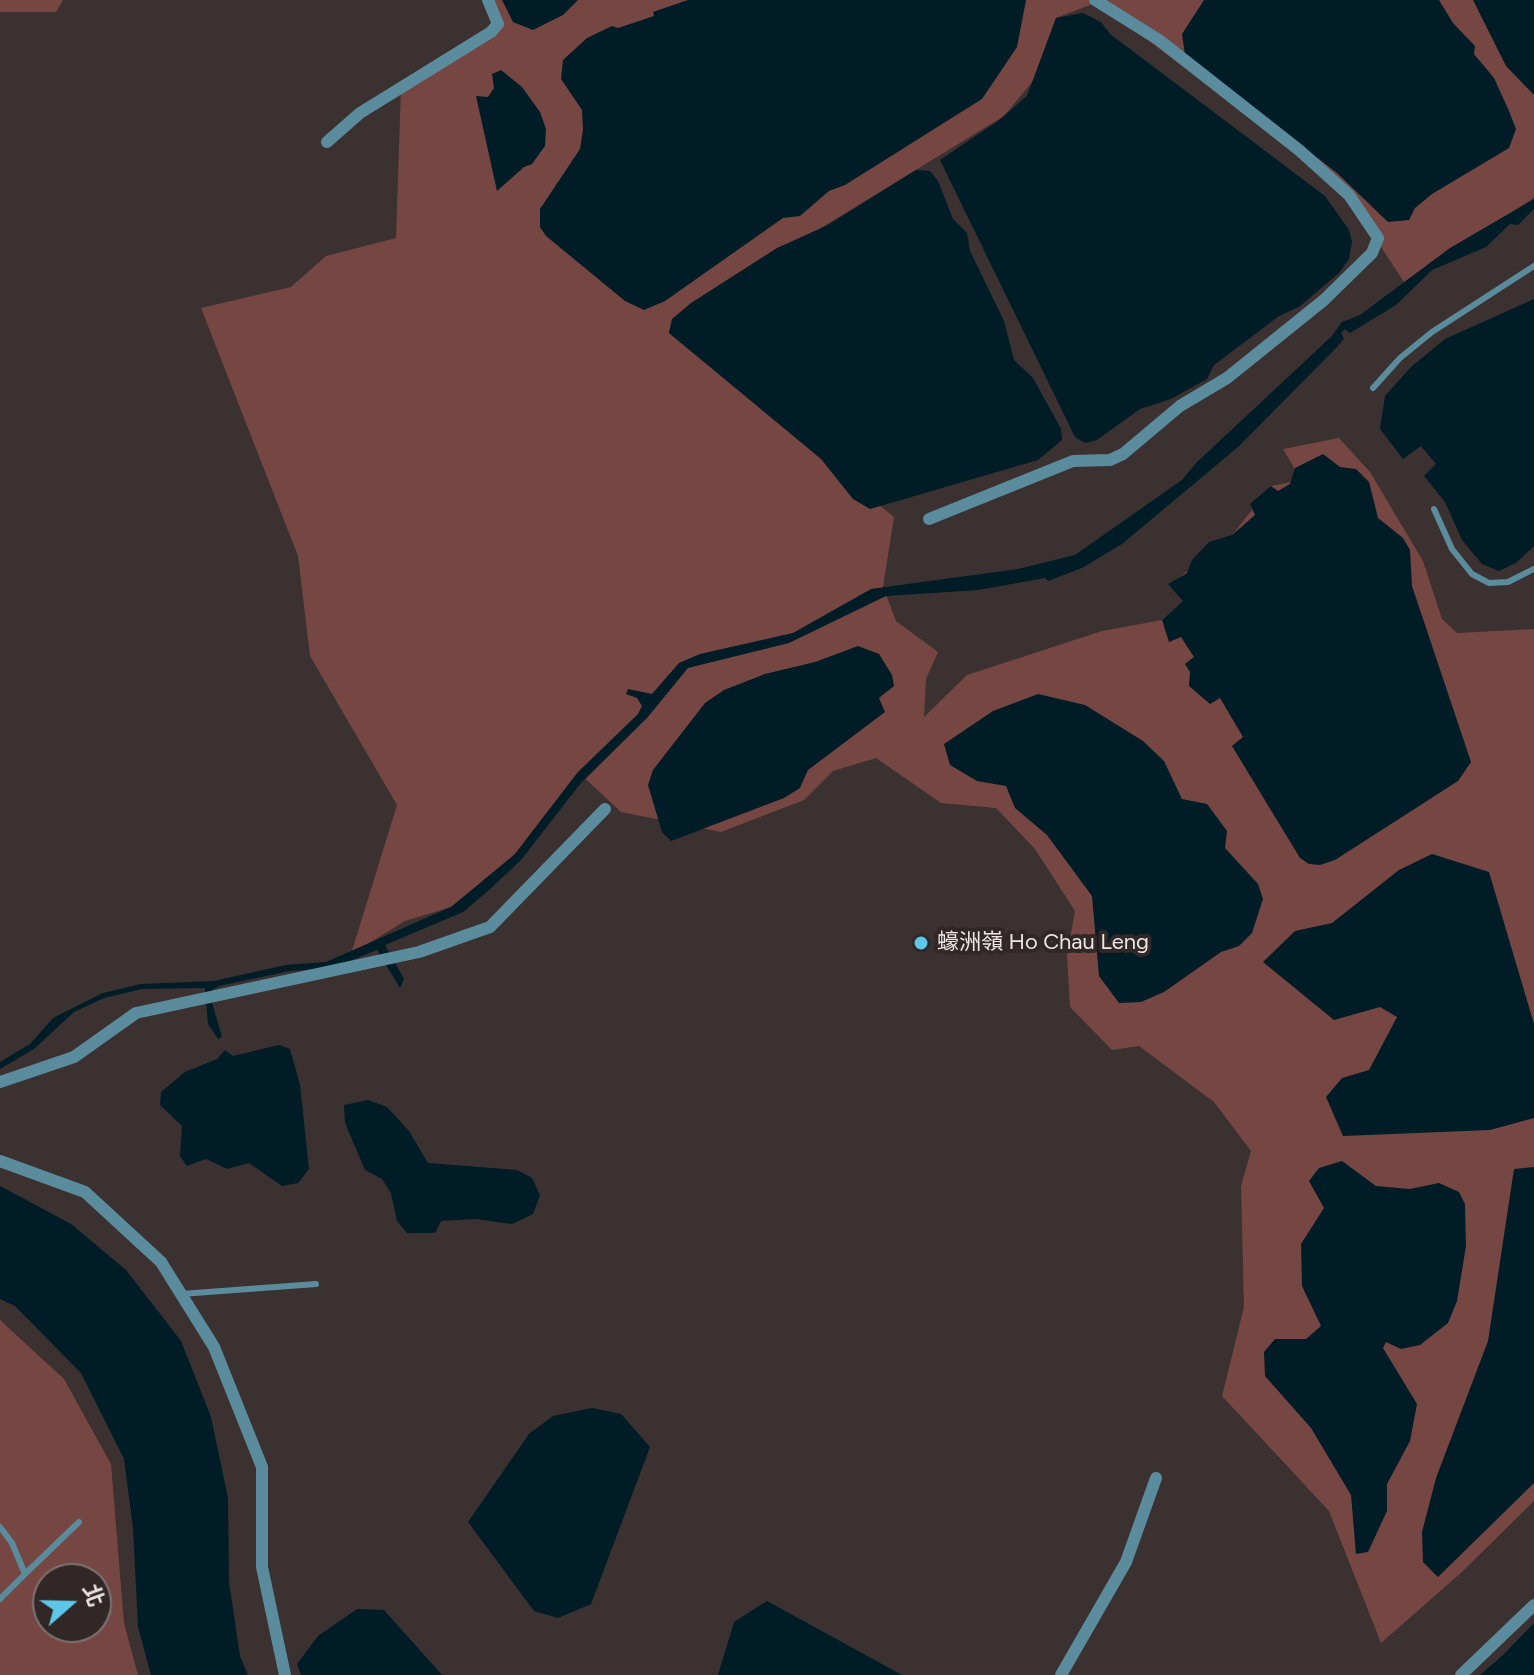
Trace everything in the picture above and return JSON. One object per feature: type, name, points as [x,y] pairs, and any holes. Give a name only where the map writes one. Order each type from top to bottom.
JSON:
[{"type":"street","points":[[327,142],[360,113],[491,32],[498,24],[488,0]]},
{"type":"street","points":[[929,519],[1073,461],[1110,460],[1123,454],[1180,406],[1227,378],[1324,300],[1372,253],[1378,238],[1349,195],[1299,150],[1159,40],[1095,0]]},
{"type":"street","points":[[0,1082],[74,1057],[136,1013],[419,952],[490,927],[605,809]]},
{"type":"street","points":[[0,1161],[85,1192],[161,1262],[214,1347],[262,1467],[262,1567],[285,1675]]},
{"type":"street","points":[[1061,1675],[1126,1562],[1156,1478]]},
{"type":"street","points":[[1461,1675],[1534,1605]]},
{"type":"lane","points":[[1373,388],[1432,332],[1533,268]]},
{"type":"lane","points":[[1434,509],[1452,549],[1472,574],[1489,583],[1508,582],[1534,569]]},
{"type":"lane","points":[[181,1294],[316,1284]]},
{"type":"lane","points":[[0,1599],[79,1522]]},
{"type":"lane","points":[[0,1527],[12,1543],[25,1574]]},
{"type":"shaded area","points":[[0,0],[63,0],[56,12],[0,12]]},
{"type":"shaded area","points":[[488,0],[1534,0],[1534,198],[1404,282],[1342,188],[1098,2],[1056,18],[1033,81],[1004,116],[672,319],[669,333],[894,517],[883,587],[896,621],[938,652],[926,679],[924,717],[967,675],[1102,631],[1162,620],[1183,601],[1176,580],[1232,535],[1271,486],[1301,480],[1283,449],[1339,438],[1370,472],[1423,561],[1442,619],[1457,633],[1534,629],[1534,1501],[1462,1572],[1381,1643],[1329,1511],[1222,1396],[1244,1307],[1241,1186],[1251,1151],[1214,1102],[1139,1046],[1112,1050],[1070,1007],[1067,955],[1075,911],[1035,849],[996,808],[941,803],[876,758],[833,771],[804,800],[721,832],[621,812],[578,772],[515,854],[485,881],[451,907],[405,921],[351,954],[397,805],[310,656],[298,556],[201,308],[291,287],[326,256],[396,238],[401,87],[498,30]]},
{"type":"shaded area","points":[[0,1320],[64,1379],[111,1464],[124,1623],[138,1675],[0,1675]]},
{"type":"water","points":[[502,0],[578,0],[563,15],[533,30],[513,22]]},
{"type":"water","points":[[688,0],[1026,0],[1017,47],[982,99],[845,185],[829,191],[800,216],[783,218],[665,301],[644,310],[625,301],[546,236],[540,227],[540,209],[580,149],[583,130],[582,110],[561,79],[563,60],[587,38],[612,26],[618,28],[654,16],[653,12]]},
{"type":"water","points":[[1204,0],[1439,0],[1453,23],[1475,46],[1474,54],[1494,78],[1516,129],[1509,148],[1432,194],[1415,208],[1409,220],[1388,222],[1337,173],[1185,55],[1182,34]]},
{"type":"water","points":[[1473,0],[1534,0],[1534,95],[1506,66]]},
{"type":"water","points":[[1083,13],[1101,22],[1110,34],[1325,196],[1349,230],[1352,242],[1349,259],[1339,273],[1299,307],[1279,316],[1214,365],[1207,379],[1171,399],[1140,409],[1097,440],[1085,443],[1075,437],[940,160],[998,121],[1027,96],[1056,18]]},
{"type":"water","points":[[501,70],[522,87],[540,112],[546,129],[545,146],[532,164],[524,167],[497,191],[476,96],[488,97],[494,88],[492,74]]},
{"type":"water","points":[[916,170],[930,171],[938,181],[953,219],[967,233],[970,251],[1004,321],[1014,360],[1033,378],[1061,429],[1062,440],[1038,460],[870,509],[853,499],[821,459],[669,333],[672,319],[691,303],[777,248],[828,225]]},
{"type":"water","points":[[1534,199],[1534,209],[1518,225],[1510,224],[1486,247],[1432,270],[1396,305],[1350,333],[1345,329],[1341,333],[1344,339],[1335,349],[1238,447],[1122,544],[1082,568],[1048,581],[1045,578],[978,590],[886,596],[789,643],[688,668],[647,718],[580,784],[521,860],[490,889],[463,912],[385,945],[404,979],[400,988],[377,950],[333,968],[290,971],[219,986],[212,990],[210,996],[222,1037],[218,1039],[208,1024],[205,988],[142,989],[104,998],[74,1012],[34,1049],[0,1069],[0,1062],[30,1044],[53,1018],[103,993],[141,984],[214,981],[286,965],[326,962],[451,907],[515,854],[578,772],[638,714],[642,706],[637,698],[626,694],[628,689],[652,694],[679,663],[700,654],[793,633],[871,589],[1018,569],[1075,555],[1182,480],[1196,463],[1332,336],[1342,322],[1360,315],[1450,248]]},
{"type":"water","points":[[1534,299],[1534,546],[1516,563],[1499,571],[1482,564],[1462,540],[1445,502],[1424,476],[1436,464],[1421,446],[1403,459],[1380,429],[1385,396],[1411,367],[1445,339]]},
{"type":"water","points":[[1323,454],[1340,467],[1356,469],[1369,482],[1378,518],[1403,538],[1410,550],[1412,586],[1471,762],[1458,781],[1335,860],[1320,865],[1309,864],[1300,858],[1232,746],[1243,737],[1220,698],[1210,704],[1189,686],[1190,672],[1185,664],[1194,657],[1181,637],[1169,642],[1162,620],[1183,601],[1168,584],[1187,573],[1192,560],[1209,542],[1232,535],[1255,515],[1250,504],[1271,486],[1278,491],[1290,484],[1295,468]]},
{"type":"water","points":[[858,646],[879,654],[892,675],[894,686],[879,698],[885,712],[808,770],[800,788],[784,798],[671,841],[662,832],[648,785],[653,770],[705,703],[724,690],[765,674],[815,662]]},
{"type":"water","points":[[1038,694],[1085,705],[1143,741],[1164,761],[1182,799],[1207,804],[1227,831],[1225,848],[1258,884],[1263,899],[1252,933],[1239,946],[1221,952],[1164,992],[1141,1002],[1119,1003],[1099,976],[1092,896],[1047,835],[1015,808],[1006,786],[977,781],[950,765],[944,744],[993,711]]},
{"type":"water","points":[[1432,854],[1489,872],[1534,1024],[1534,1118],[1490,1130],[1343,1136],[1326,1097],[1342,1078],[1369,1070],[1397,1017],[1380,1007],[1334,1020],[1263,962],[1295,931],[1332,923],[1399,870]]},
{"type":"water","points":[[279,1045],[290,1049],[300,1085],[309,1169],[298,1183],[282,1186],[249,1163],[227,1169],[206,1159],[187,1166],[180,1156],[182,1126],[160,1105],[161,1092],[185,1072],[217,1059],[225,1050],[233,1056]]},
{"type":"water","points":[[368,1100],[387,1107],[409,1131],[428,1163],[517,1170],[532,1178],[540,1195],[533,1214],[512,1224],[476,1219],[441,1221],[435,1233],[407,1233],[397,1221],[391,1193],[382,1179],[365,1170],[345,1123],[344,1105]]},
{"type":"water","points":[[1342,1161],[1376,1186],[1410,1189],[1439,1183],[1459,1192],[1465,1204],[1466,1246],[1457,1301],[1448,1323],[1420,1345],[1401,1349],[1386,1342],[1383,1348],[1417,1404],[1410,1441],[1387,1484],[1387,1511],[1368,1552],[1356,1554],[1351,1495],[1311,1428],[1265,1376],[1264,1352],[1275,1339],[1306,1339],[1321,1326],[1302,1286],[1301,1244],[1324,1208],[1309,1181],[1319,1168]]},
{"type":"water","points":[[1534,1167],[1534,1483],[1438,1577],[1423,1562],[1422,1532],[1436,1478],[1488,1341],[1514,1169]]},
{"type":"water","points":[[0,1186],[71,1224],[126,1270],[181,1341],[211,1417],[228,1498],[229,1582],[240,1656],[248,1675],[151,1675],[138,1627],[133,1528],[124,1459],[81,1373],[15,1306],[0,1299]]},
{"type":"water","points":[[592,1408],[621,1414],[650,1447],[591,1604],[558,1618],[534,1611],[468,1522],[529,1434],[553,1416]]},
{"type":"water","points":[[767,1601],[902,1675],[718,1675],[734,1622]]},
{"type":"water","points":[[357,1609],[384,1610],[442,1675],[301,1675],[297,1664],[318,1636]]},
{"type":"water","points":[[1534,1623],[1534,1675],[1480,1675],[1503,1655]]},
{"type":"place","name":"蠔洲嶺 Ho Chau Leng","points":[[921,943]]}]
